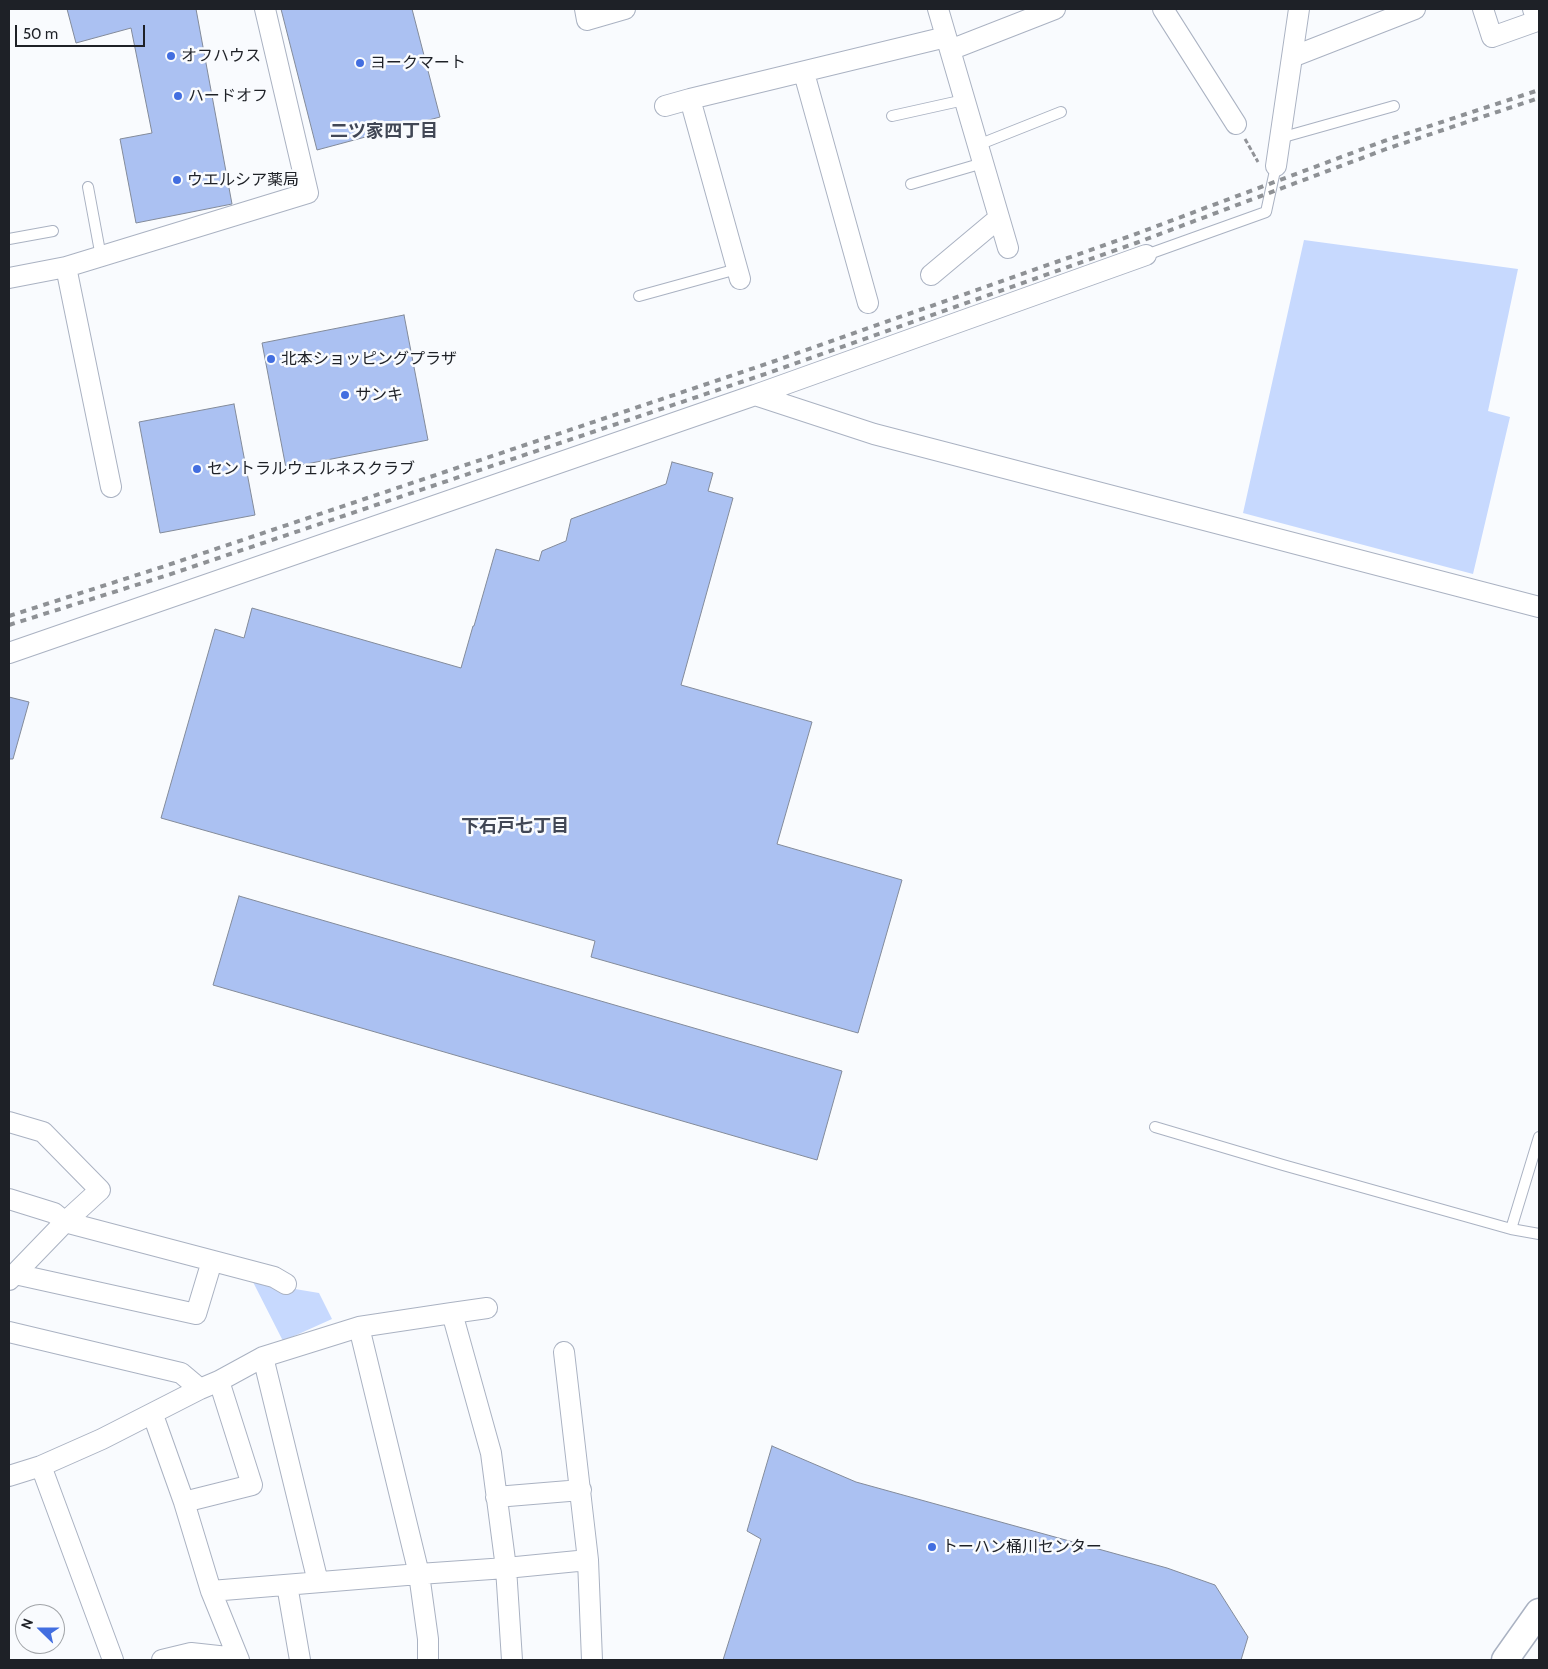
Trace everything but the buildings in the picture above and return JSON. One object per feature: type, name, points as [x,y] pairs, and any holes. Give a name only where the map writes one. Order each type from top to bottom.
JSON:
[{"type":"street","points":[[9,278],[66,267],[308,193],[265,9]]},
{"type":"street","points":[[585,9],[587,20],[626,9]]},
{"type":"street","points":[[938,9],[1008,248]]},
{"type":"street","points":[[665,106],[804,73],[948,43],[1055,9]]},
{"type":"street","points":[[1163,9],[1236,124]]},
{"type":"street","points":[[1276,166],[1300,9]]},
{"type":"street","points":[[1292,57],[1415,9]]},
{"type":"street","points":[[1483,9],[1492,37],[1537,21],[1533,9]]},
{"type":"street","points":[[804,73],[868,303]]},
{"type":"street","points":[[690,99],[739,274]]},
{"type":"street","points":[[931,275],[999,218]]},
{"type":"street","points":[[9,653],[755,395],[1146,255]]},
{"type":"street","points":[[66,267],[111,487]]},
{"type":"street","points":[[755,395],[874,434],[1539,607]]},
{"type":"street","points":[[9,1122],[43,1132],[100,1190],[65,1222],[12,1277]]},
{"type":"street","points":[[9,1199],[54,1213],[65,1222],[274,1277],[286,1284]]},
{"type":"street","points":[[12,1277],[196,1314],[212,1261]]},
{"type":"street","points":[[9,1476],[41,1466],[102,1439],[153,1415],[262,1357],[359,1327],[487,1308]]},
{"type":"street","points":[[452,1313],[492,1453],[506,1568],[512,1660]]},
{"type":"street","points":[[359,1327],[419,1574],[428,1639],[428,1660]]},
{"type":"street","points":[[9,1332],[181,1373],[200,1389]]},
{"type":"street","points":[[564,1352],[588,1560],[592,1660]]},
{"type":"street","points":[[262,1357],[318,1582]]},
{"type":"street","points":[[184,1502],[252,1485],[219,1381]]},
{"type":"street","points":[[153,1415],[184,1502],[211,1591],[238,1659],[193,1657],[162,1660]]},
{"type":"street","points":[[41,1466],[113,1660]]},
{"type":"street","points":[[496,1496],[581,1490]]},
{"type":"street","points":[[211,1591],[588,1560]]},
{"type":"street","points":[[287,1585],[300,1660]]},
{"type":"street","points":[[1504,1660],[1539,1612]]},
{"type":"lane","points":[[892,116],[964,100]]},
{"type":"lane","points":[[1280,138],[1394,106]]},
{"type":"lane","points":[[911,184],[980,154],[1061,112]]},
{"type":"lane","points":[[1146,255],[1266,212],[1276,166]]},
{"type":"lane","points":[[88,187],[101,257]]},
{"type":"lane","points":[[9,239],[53,231]]},
{"type":"lane","points":[[639,296],[739,274]]},
{"type":"lane","points":[[1155,1127],[1511,1229],[1539,1234]]},
{"type":"lane","points":[[1511,1229],[1539,1137]]},
{"type":"path","points":[[1236,124],[1261,167],[1276,166]]},
{"type":"shaded area","points":[[1304,240],[1518,269],[1488,411],[1510,417],[1473,574],[1243,513]]},
{"type":"shaded area","points":[[253,1282],[319,1293],[332,1319],[283,1341]]},
{"type":"railway","points":[[9,616],[165,566],[769,363],[1133,235],[1384,141],[1539,90]]},
{"type":"railway","points":[[9,625],[168,575],[771,372],[1136,243],[1386,149],[1539,98]]},
{"type":"place","name":"オフハウス","points":[[171,56]]},
{"type":"place","name":"ヨークマート","points":[[360,63]]},
{"type":"place","name":"ハードオフ","points":[[178,96]]},
{"type":"place","name":"ウエルシア薬局","points":[[177,180]]},
{"type":"place","name":"北本ショッピングプラザ","points":[[271,359]]},
{"type":"place","name":"サンキ","points":[[345,395]]},
{"type":"place","name":"セントラルウェルネスクラブ","points":[[197,469]]},
{"type":"place","name":"トーハン桶川センター","points":[[932,1547]]},
{"type":"district","name":"二ツ家四丁目","points":[[384,132]]},
{"type":"district","name":"下石戸七丁目","points":[[515,827]]}]
